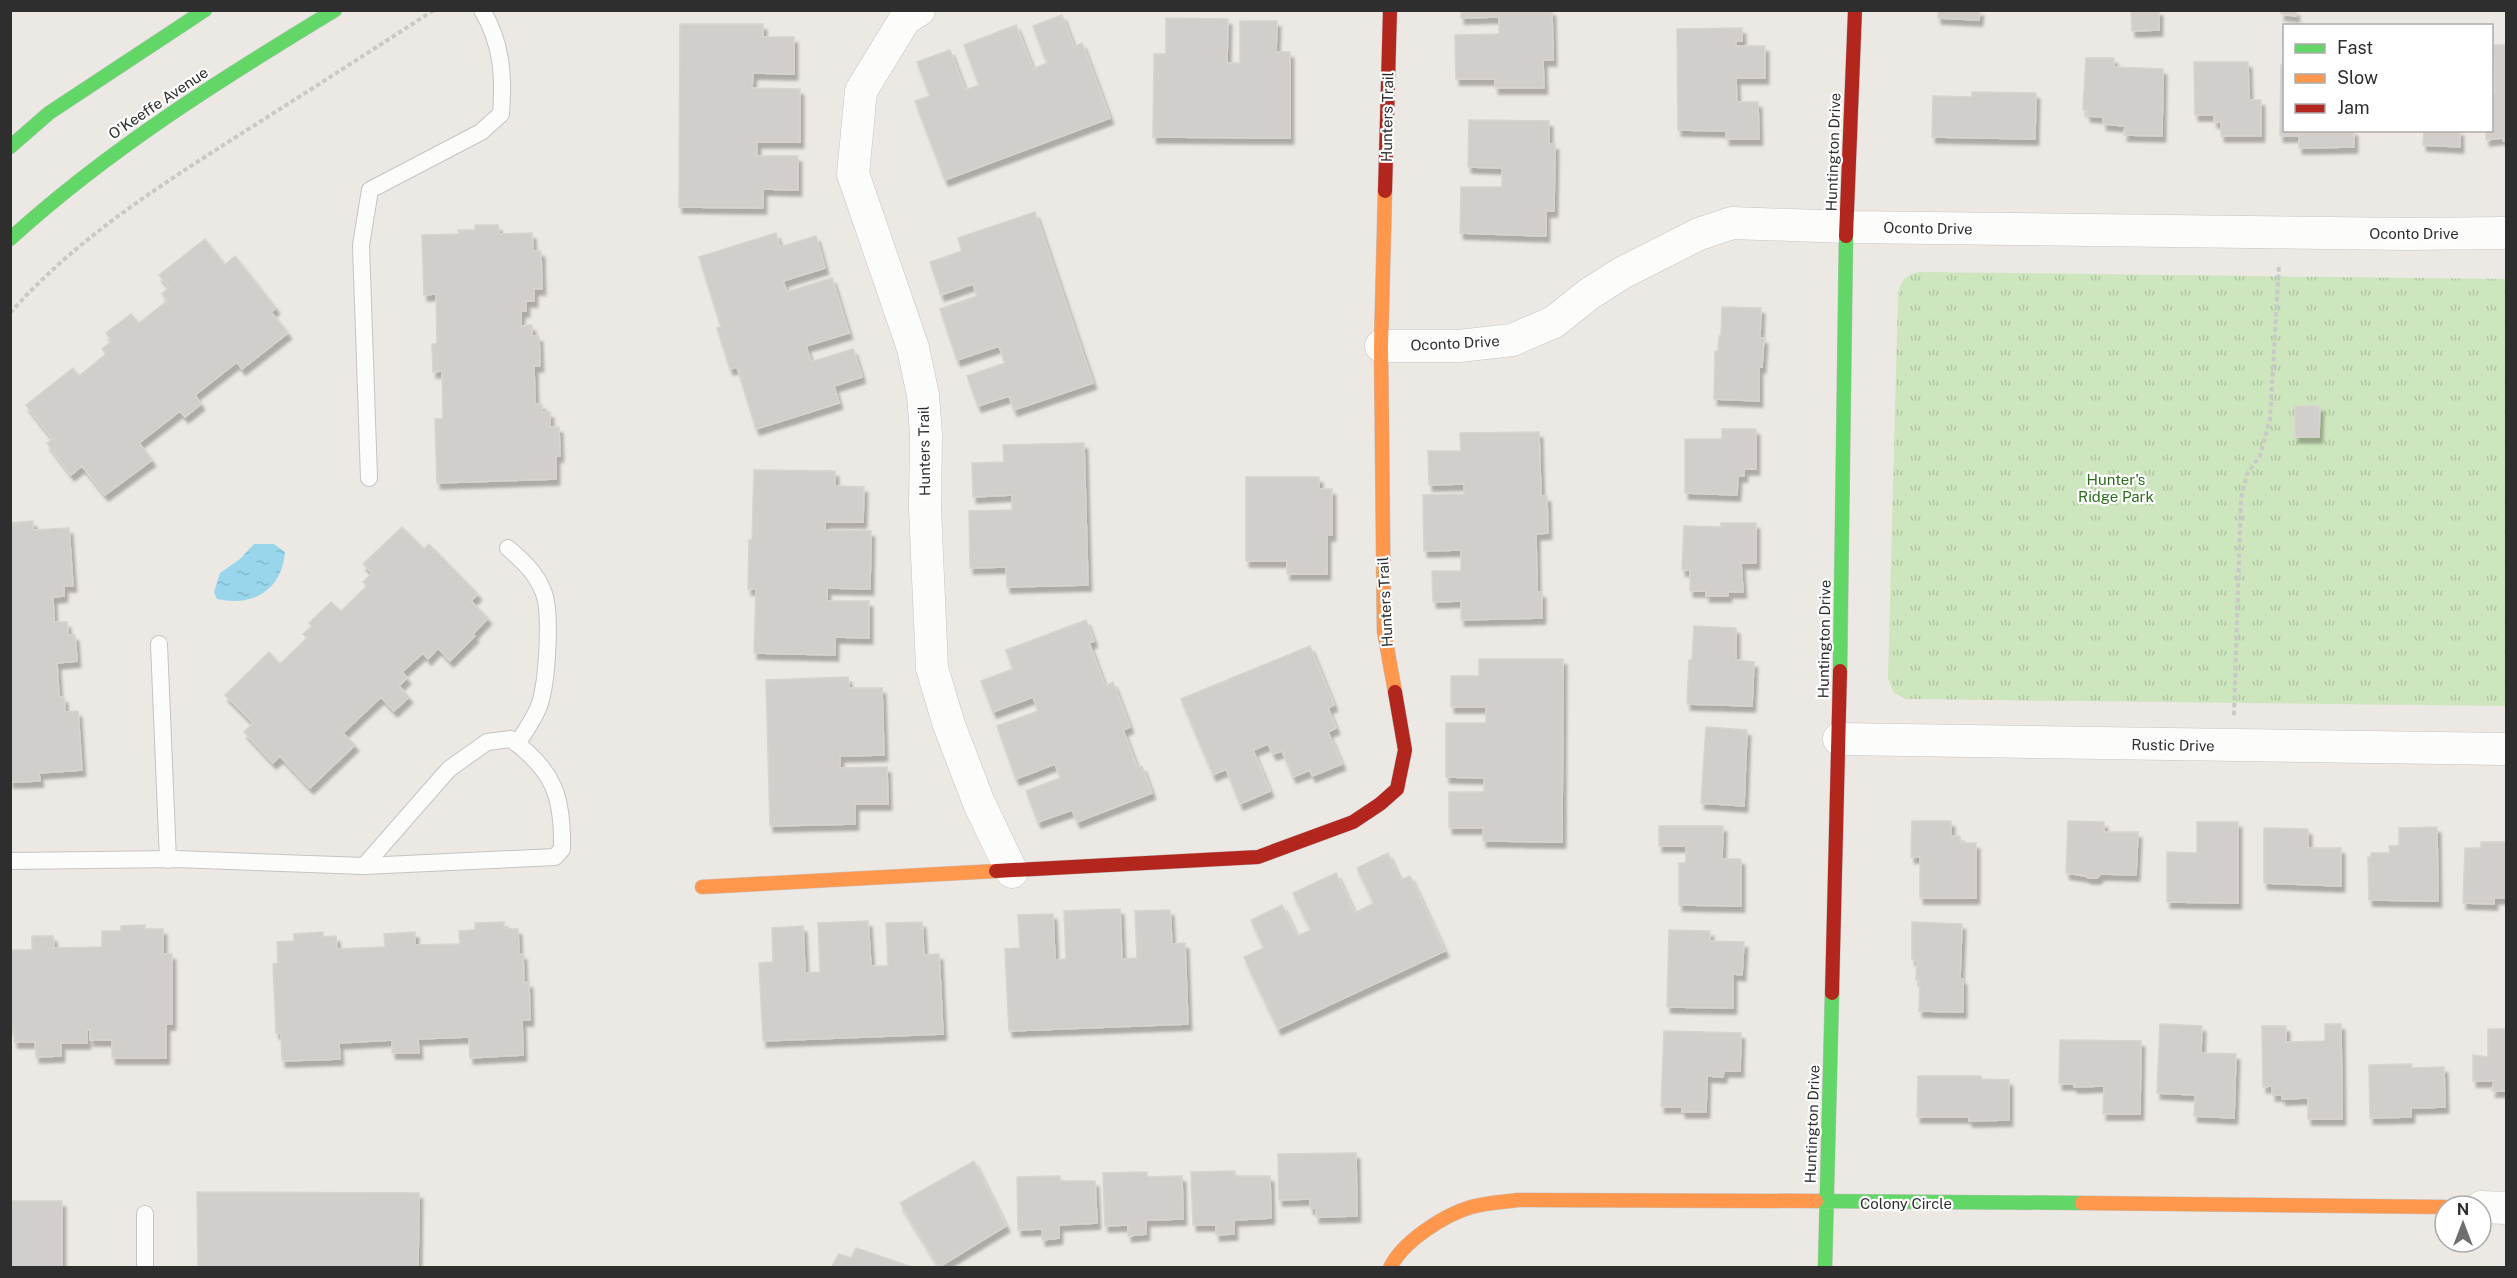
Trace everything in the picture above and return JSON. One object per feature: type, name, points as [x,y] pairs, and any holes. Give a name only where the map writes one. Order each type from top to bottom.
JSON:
[{"type":"street","points":[[10,147],[50,113],[205,10]]},
{"type":"street","name":"O'Keeffe Avenue","points":[[10,238],[45,206],[126,143],[258,56],[334,10]]},
{"type":"street","name":"Hunters Trail","points":[[919,10],[905,19],[861,91],[853,174],[913,348],[922,395],[926,434],[926,552],[932,668],[949,725],[974,792],[1012,872]]},
{"type":"street","name":"Hunters Trail","points":[[702,887],[1258,857],[1353,822],[1397,789],[1405,750],[1384,631],[1381,346],[1390,10]]},
{"type":"street","name":"Huntington Drive","points":[[1825,1268],[1839,739],[1847,227],[1855,10]]},
{"type":"street","name":"Oconto Drive","points":[[1381,346],[1459,346],[1512,340],[1554,322],[1589,294],[1622,273],[1699,234],[1732,223],[1847,227],[2506,233]]},
{"type":"street","name":"Rustic Drive","points":[[1839,739],[2506,748]]},
{"type":"street","name":"Colony Circle","points":[[1390,1268],[1395,1257],[1425,1230],[1471,1207],[1518,1200],[2433,1207]]},
{"type":"lane","points":[[369,478],[361,245],[370,189],[481,132],[501,114],[504,83],[494,30],[482,10]]},
{"type":"lane","points":[[508,548],[531,568],[544,593],[548,634],[547,668],[540,704],[517,744]]},
{"type":"lane","points":[[159,644],[168,860]]},
{"type":"lane","points":[[10,861],[168,860],[364,866],[555,857],[562,849],[560,801],[542,766],[511,739],[487,742],[449,769],[364,866]]},
{"type":"lane","points":[[144,1214],[145,1268]]},
{"type":"path","points":[[10,313],[48,273],[136,201],[434,10]]},
{"type":"path","points":[[2233,746],[2241,498],[2247,474],[2260,456],[2270,419],[2280,231]]},
{"type":"green space","name":"Hunter's Ridge Park","points":[[1919,272],[2506,279],[2506,706],[1906,699],[1894,693],[1888,679],[1898,294],[1904,279]]},
{"type":"water","points":[[254,544],[274,544],[285,552],[283,565],[272,586],[254,598],[230,601],[217,599],[214,592],[220,573],[240,559]]},
{"type":"building","points":[[1461,10],[1552,10],[1553,60],[1543,60],[1544,88],[1495,88],[1495,79],[1456,79],[1455,35],[1499,34],[1499,17],[1461,18]]},
{"type":"building","points":[[1938,10],[1980,10],[1979,20],[1938,18]]},
{"type":"building","points":[[2131,10],[2159,10],[2159,30],[2132,31]]},
{"type":"building","points":[[2281,10],[2296,10],[2296,16],[2281,14]]},
{"type":"building","points":[[1062,15],[1074,47],[1082,43],[1110,118],[945,180],[915,101],[930,96],[917,62],[950,50],[965,90],[979,85],[964,45],[1016,25],[1033,69],[1047,63],[1033,26]]},
{"type":"building","points":[[1166,18],[1228,19],[1227,63],[1240,63],[1240,21],[1277,21],[1276,52],[1290,52],[1290,138],[1153,137],[1154,54],[1166,54]]},
{"type":"building","points":[[680,24],[763,24],[763,37],[794,37],[794,74],[753,73],[752,88],[800,89],[800,142],[757,142],[757,156],[798,156],[798,190],[763,189],[763,208],[679,207]]},
{"type":"building","points":[[1742,28],[1742,41],[1736,41],[1736,46],[1765,46],[1765,78],[1736,78],[1737,102],[1758,102],[1759,139],[1726,139],[1726,131],[1678,130],[1677,29]]},
{"type":"building","points":[[2493,45],[2506,45],[2506,141],[2503,141],[2503,138],[2486,140],[2486,132],[2493,132],[2493,94],[2495,94]]},
{"type":"building","points":[[2086,58],[2114,58],[2114,67],[2163,69],[2162,136],[2124,135],[2125,126],[2103,124],[2103,117],[2087,116],[2087,110],[2083,110]]},
{"type":"building","points":[[2194,62],[2248,62],[2249,100],[2261,100],[2261,136],[2221,136],[2221,122],[2214,122],[2214,115],[2195,115]]},
{"type":"building","points":[[2281,65],[2283,66],[2283,132],[2354,132],[2354,147],[2299,148],[2299,136],[2280,136]]},
{"type":"building","points":[[1972,92],[2036,93],[2035,139],[1932,137],[1933,96],[1972,97]]},
{"type":"building","points":[[1469,120],[1549,121],[1549,144],[1555,144],[1554,211],[1546,211],[1546,236],[1460,233],[1461,187],[1502,187],[1502,168],[1468,167]]},
{"type":"building","points":[[2424,132],[2460,132],[2460,147],[2423,145]]},
{"type":"building","points":[[1035,212],[1093,383],[1014,410],[1009,396],[978,406],[967,376],[1005,363],[999,346],[957,360],[940,309],[977,296],[973,284],[941,295],[930,262],[962,251],[958,238]]},
{"type":"building","points":[[475,225],[498,225],[499,234],[532,233],[533,251],[541,251],[542,289],[534,289],[534,301],[526,301],[526,311],[521,311],[521,326],[532,325],[532,336],[539,336],[540,366],[534,366],[535,404],[542,404],[542,412],[550,412],[550,427],[559,427],[560,456],[556,456],[556,479],[437,483],[435,419],[443,419],[442,371],[433,372],[432,344],[437,344],[436,294],[424,295],[422,235],[459,234],[458,230],[475,230]]},
{"type":"building","points":[[776,233],[780,247],[816,236],[825,268],[783,281],[787,292],[832,278],[849,333],[806,346],[811,362],[853,349],[862,377],[834,386],[839,403],[756,429],[737,367],[730,369],[717,328],[721,327],[699,257]]},
{"type":"building","points":[[205,239],[225,265],[235,256],[276,308],[271,312],[288,333],[242,369],[237,362],[195,395],[201,404],[185,417],[180,411],[139,443],[152,460],[105,495],[82,466],[71,475],[47,443],[53,439],[26,405],[73,368],[79,376],[106,354],[102,349],[112,341],[106,333],[131,314],[139,323],[167,301],[162,294],[169,287],[159,275]]},
{"type":"building","points":[[1722,307],[1761,308],[1760,338],[1764,338],[1762,367],[1759,367],[1759,401],[1714,399],[1715,351],[1718,351],[1719,336],[1721,336]]},
{"type":"building","points":[[2295,406],[2320,406],[2319,437],[2295,437]]},
{"type":"building","points":[[1722,429],[1756,429],[1756,469],[1744,469],[1744,476],[1738,476],[1737,495],[1685,493],[1685,439],[1722,439]]},
{"type":"building","points":[[1539,432],[1541,496],[1547,496],[1548,533],[1536,534],[1537,592],[1542,592],[1542,618],[1461,620],[1461,601],[1433,602],[1432,571],[1461,571],[1461,550],[1424,551],[1423,495],[1464,494],[1464,484],[1429,485],[1428,451],[1461,451],[1460,433]]},
{"type":"building","points":[[1084,443],[1088,585],[1007,587],[1006,567],[970,568],[969,511],[1012,510],[1012,495],[973,497],[972,463],[1004,462],[1003,445]]},
{"type":"building","points":[[754,470],[835,471],[835,486],[864,487],[863,522],[825,522],[825,530],[871,531],[870,589],[827,588],[827,601],[869,601],[869,638],[835,637],[835,655],[754,653],[756,589],[748,589]]},
{"type":"building","points":[[1246,477],[1319,477],[1319,489],[1332,489],[1332,535],[1327,535],[1327,574],[1287,574],[1287,561],[1246,561]]},
{"type":"building","points":[[33,521],[33,530],[69,528],[73,586],[64,586],[64,596],[53,597],[54,622],[67,622],[68,635],[75,635],[77,661],[57,663],[59,697],[64,697],[65,712],[78,711],[82,770],[39,773],[40,781],[10,782],[10,523]]},
{"type":"building","points":[[1721,523],[1756,523],[1756,563],[1741,563],[1743,592],[1728,592],[1728,596],[1706,596],[1706,591],[1690,591],[1690,570],[1682,570],[1684,526],[1721,527]]},
{"type":"building","points":[[402,527],[424,549],[429,544],[478,594],[471,601],[488,618],[473,634],[475,636],[450,661],[438,648],[428,659],[423,653],[402,672],[407,678],[399,686],[409,697],[394,711],[381,697],[343,733],[355,745],[310,788],[280,756],[273,763],[244,732],[253,723],[225,695],[269,652],[280,664],[307,638],[303,634],[312,626],[309,623],[331,602],[341,611],[367,586],[363,582],[372,573],[363,564]]},
{"type":"building","points":[[1086,620],[1094,641],[1089,643],[1105,686],[1113,682],[1130,727],[1123,730],[1137,767],[1142,766],[1152,793],[1077,822],[1072,810],[1038,822],[1026,791],[1060,778],[1055,764],[1016,779],[997,726],[1038,711],[1033,697],[993,712],[981,681],[1013,669],[1006,650]]},
{"type":"building","points":[[1694,626],[1736,628],[1736,660],[1754,662],[1752,706],[1687,704],[1689,660],[1692,660]]},
{"type":"building","points":[[1310,646],[1334,705],[1328,708],[1336,728],[1328,732],[1342,764],[1312,776],[1310,770],[1293,777],[1282,751],[1273,754],[1268,744],[1253,750],[1270,791],[1240,804],[1226,769],[1213,775],[1181,699]]},
{"type":"building","points":[[1479,659],[1563,659],[1562,842],[1483,841],[1483,828],[1449,828],[1449,792],[1484,792],[1484,778],[1446,777],[1446,723],[1486,723],[1486,707],[1451,707],[1451,676],[1479,676]]},
{"type":"building","points":[[848,677],[849,688],[882,688],[884,755],[840,756],[840,768],[887,767],[888,804],[855,804],[855,824],[770,826],[766,680]]},
{"type":"building","points":[[1706,727],[1747,730],[1744,806],[1701,803]]},
{"type":"building","points":[[1912,821],[1951,821],[1951,836],[1960,836],[1960,843],[1976,843],[1976,898],[1920,898],[1920,857],[1911,857]]},
{"type":"building","points":[[2068,821],[2104,822],[2104,832],[2138,832],[2136,875],[2101,874],[2097,878],[2088,878],[2066,873]]},
{"type":"building","points":[[2197,822],[2238,822],[2238,903],[2167,902],[2167,852],[2197,853]]},
{"type":"building","points":[[1659,826],[1723,826],[1722,859],[1741,859],[1741,906],[1679,905],[1679,863],[1686,863],[1686,846],[1659,846]]},
{"type":"building","points":[[2437,827],[2438,901],[2369,900],[2368,857],[2371,857],[2371,853],[2390,853],[2389,846],[2399,846],[2399,828]]},
{"type":"building","points":[[2264,828],[2308,829],[2308,848],[2341,848],[2341,886],[2264,883]]},
{"type":"building","points":[[2481,842],[2506,842],[2506,898],[2494,898],[2494,904],[2463,903],[2465,848],[2481,848]]},
{"type":"building","points":[[1388,853],[1400,880],[1410,876],[1445,951],[1278,1029],[1244,957],[1264,948],[1251,920],[1282,905],[1297,936],[1311,930],[1293,893],[1336,873],[1355,913],[1374,903],[1357,868]]},
{"type":"building","points":[[1120,909],[1122,959],[1137,958],[1135,911],[1170,910],[1172,944],[1185,943],[1188,1024],[1009,1031],[1005,949],[1020,948],[1018,915],[1053,914],[1055,960],[1066,959],[1064,911]]},
{"type":"building","points":[[868,921],[871,966],[888,966],[886,923],[922,922],[924,955],[939,954],[943,1034],[763,1041],[759,963],[773,962],[772,928],[803,926],[805,973],[820,972],[818,923]]},
{"type":"building","points":[[504,922],[504,929],[518,929],[519,955],[523,954],[524,983],[529,982],[530,1020],[522,1020],[523,1055],[470,1058],[469,1037],[418,1039],[419,1053],[392,1053],[392,1040],[339,1043],[340,1059],[282,1061],[281,1033],[276,1033],[273,964],[278,963],[277,942],[294,941],[294,934],[323,932],[323,937],[336,936],[337,949],[385,947],[384,934],[415,932],[415,945],[460,944],[459,931],[475,930],[475,923]]},
{"type":"building","points":[[1912,922],[1962,924],[1960,979],[1963,979],[1963,1012],[1919,1011],[1920,980],[1916,980],[1917,960],[1912,960]]},
{"type":"building","points":[[145,925],[145,929],[163,929],[163,954],[172,954],[172,1024],[166,1024],[166,1058],[112,1058],[112,1040],[90,1040],[90,1030],[87,1030],[87,1043],[61,1043],[61,1056],[36,1057],[35,1042],[14,1042],[14,1028],[10,1028],[10,950],[32,950],[32,936],[53,936],[54,948],[102,947],[102,931],[121,931],[121,926]]},
{"type":"building","points":[[1669,930],[1710,931],[1710,941],[1744,942],[1742,975],[1733,974],[1733,1008],[1667,1007]]},
{"type":"building","points":[[2160,1024],[2202,1026],[2201,1053],[2236,1054],[2234,1118],[2194,1116],[2195,1095],[2157,1093]]},
{"type":"building","points":[[2325,1024],[2341,1024],[2342,1119],[2308,1119],[2308,1098],[2282,1099],[2282,1095],[2272,1095],[2272,1086],[2263,1087],[2262,1026],[2286,1026],[2286,1042],[2325,1041]]},
{"type":"building","points":[[2488,1029],[2506,1029],[2506,1091],[2492,1091],[2494,1081],[2473,1081],[2473,1055],[2488,1057]]},
{"type":"building","points":[[1664,1031],[1741,1033],[1740,1071],[1724,1071],[1723,1077],[1707,1076],[1706,1112],[1682,1112],[1682,1107],[1661,1107]]},
{"type":"building","points":[[2060,1040],[2141,1041],[2140,1114],[2103,1114],[2104,1086],[2074,1087],[2074,1084],[2059,1084]]},
{"type":"building","points":[[2412,1064],[2411,1068],[2444,1067],[2445,1107],[2411,1108],[2411,1117],[2370,1118],[2369,1065]]},
{"type":"building","points":[[1918,1076],[1981,1076],[1981,1079],[2009,1080],[2009,1120],[1969,1121],[1969,1117],[1917,1117]]},
{"type":"building","points":[[1356,1153],[1357,1216],[1316,1217],[1316,1208],[1310,1208],[1310,1199],[1279,1200],[1278,1154]]},
{"type":"building","points":[[974,1161],[1006,1226],[939,1267],[900,1203]]},
{"type":"building","points":[[1235,1171],[1235,1176],[1270,1176],[1271,1218],[1234,1220],[1234,1234],[1216,1235],[1216,1225],[1193,1225],[1191,1172]]},
{"type":"building","points":[[1147,1172],[1147,1177],[1182,1176],[1183,1219],[1146,1220],[1146,1234],[1128,1236],[1128,1225],[1105,1226],[1103,1173]]},
{"type":"building","points":[[1060,1176],[1060,1181],[1095,1181],[1097,1223],[1059,1225],[1059,1238],[1042,1240],[1042,1229],[1018,1230],[1017,1177]]},
{"type":"building","points":[[197,1192],[419,1193],[418,1268],[198,1268]]},
{"type":"building","points":[[10,1201],[62,1201],[62,1268],[10,1268]]},
{"type":"building","points":[[856,1248],[915,1268],[831,1268],[839,1254],[851,1258]]},
{"type":"traffic: fast","points":[[10,147],[49,113],[205,10]]},
{"type":"traffic: fast","points":[[10,239],[126,145],[208,89],[335,10]]},
{"type":"traffic: fast","points":[[1840,671],[1846,236]]},
{"type":"traffic: fast","points":[[1825,1268],[1832,993]]},
{"type":"traffic: fast","points":[[1816,1201],[2082,1203]]},
{"type":"traffic: slow","points":[[1385,191],[1381,346],[1384,631],[1395,692]]},
{"type":"traffic: slow","points":[[702,887],[996,871]]},
{"type":"traffic: slow","points":[[1390,1268],[1414,1239],[1437,1223],[1460,1211],[1489,1204],[1518,1200],[1816,1201]]},
{"type":"traffic: slow","points":[[2082,1203],[2433,1207]]},
{"type":"traffic: jam","points":[[1385,191],[1390,10]]},
{"type":"traffic: jam","points":[[1846,236],[1855,10]]},
{"type":"traffic: jam","points":[[1832,993],[1840,671]]},
{"type":"traffic: jam","points":[[996,871],[1258,857],[1353,822],[1380,804],[1397,789],[1405,750],[1395,692]]}]
